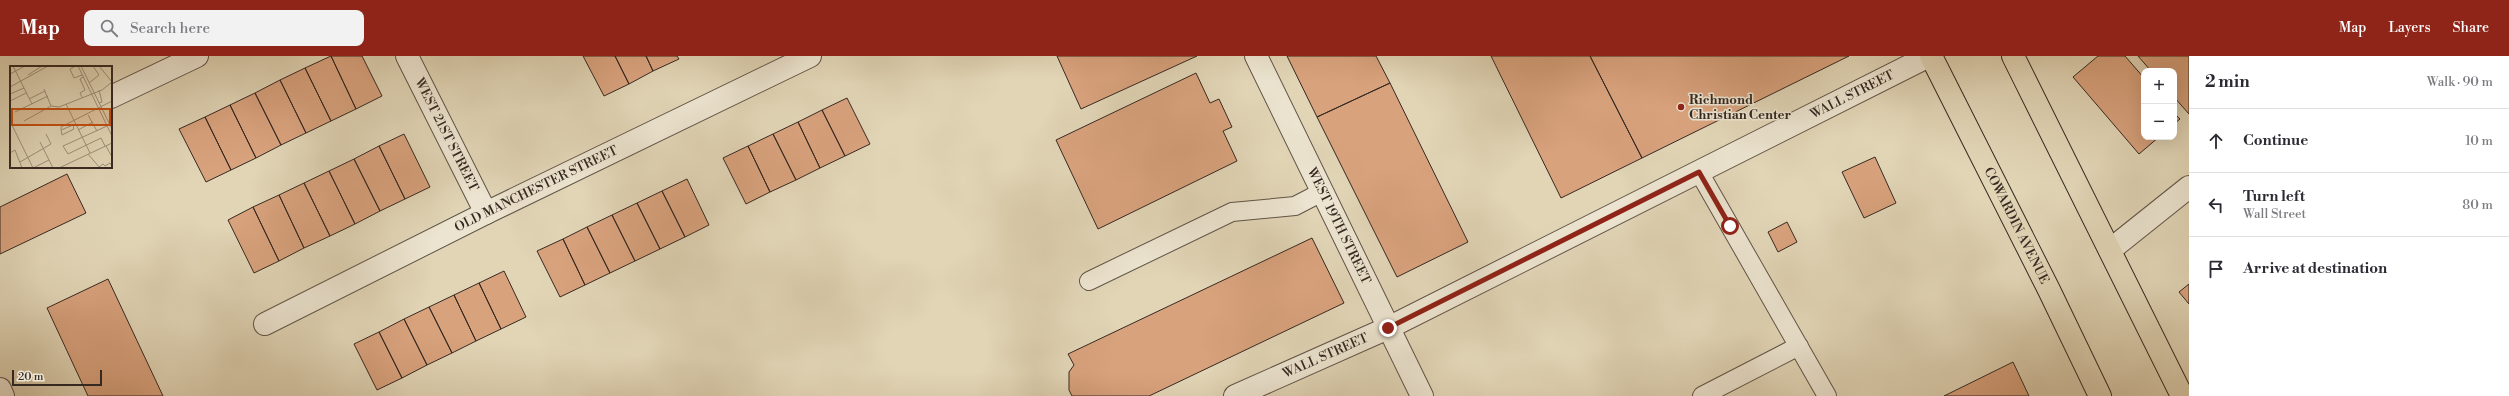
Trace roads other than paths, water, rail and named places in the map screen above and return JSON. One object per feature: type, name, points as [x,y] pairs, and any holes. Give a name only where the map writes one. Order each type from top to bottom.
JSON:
[{"type":"main road","name":"COWARDIN AVENUE","points":[[1930,56],[2049,290],[2100,396]]},
{"type":"main road","points":[[2013,56],[2182,396]]},
{"type":"street","points":[[112,97],[197,56]]},
{"type":"street","name":"WEST 21ST STREET","points":[[407,56],[486,213]]},
{"type":"street","name":"OLD MANCHESTER STREET","points":[[264,324],[486,213],[810,56]]},
{"type":"street","name":"WEST 19TH STREET","points":[[1256,56],[1422,396]]},
{"type":"street","name":"WALL STREET","points":[[1235,396],[1388,328],[1930,56]]},
{"type":"street","points":[[2110,250],[2189,187]]},
{"type":"street","points":[[0,389],[3,396]]},
{"type":"lane","points":[[1699,172],[1826,396]]},
{"type":"lane","points":[[1089,281],[1232,212],[1295,206],[1322,192]]},
{"type":"lane","points":[[1702,396],[1799,346]]},
{"type":"place","name":"Richmond Christian Center","points":[[1681,107]]}]
